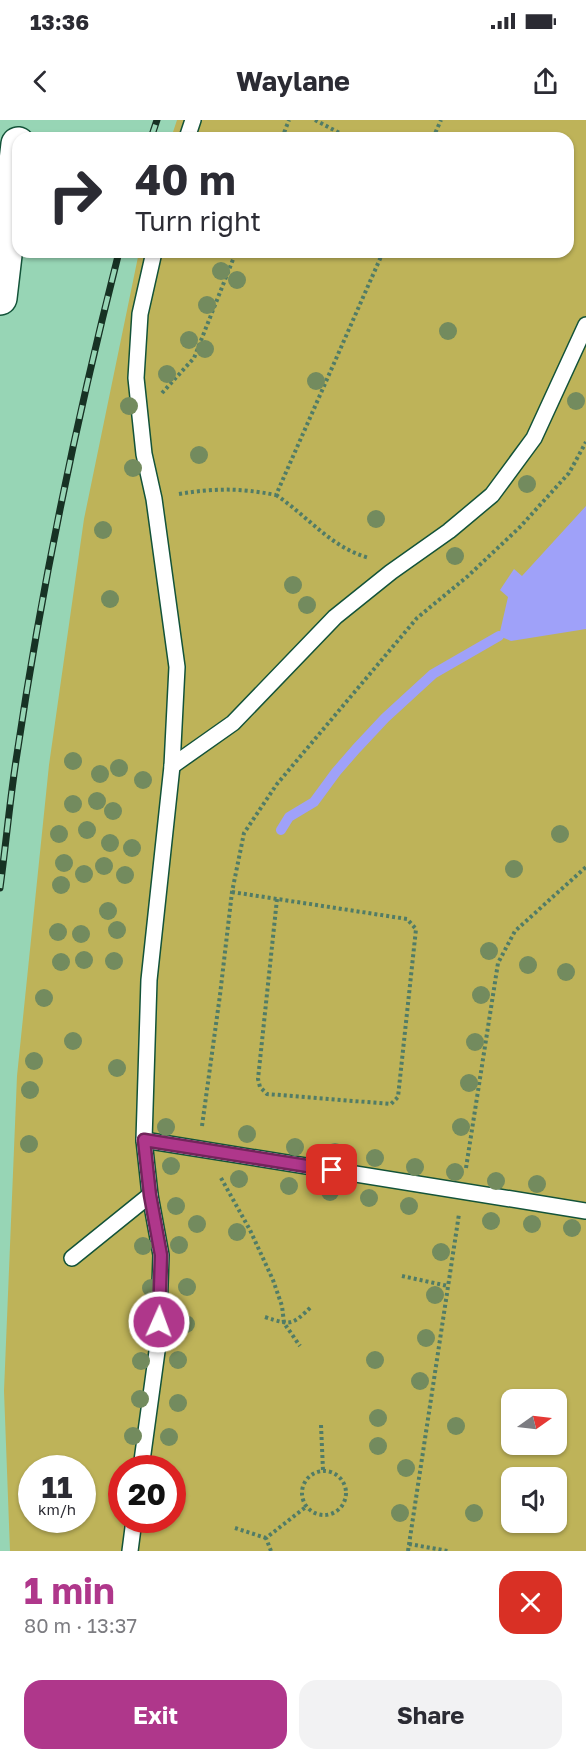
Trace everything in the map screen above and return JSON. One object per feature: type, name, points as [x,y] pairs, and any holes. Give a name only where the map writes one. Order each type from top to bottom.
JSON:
[{"type":"street","points":[[0,298],[12,195]]},
{"type":"lane","points":[[143,1455],[158,1344],[161,1255],[150,1195],[144,1140],[148,980],[172,766],[177,668],[154,499],[144,454],[136,378],[140,314],[153,258]]},
{"type":"lane","points":[[172,766],[232,723],[335,617],[492,495],[534,438],[586,325]]},
{"type":"lane","points":[[144,1140],[586,1211]]},
{"type":"lane","points":[[72,1258],[150,1195]]},
{"type":"lane","points":[[130,1551],[132,1533]]},
{"type":"path","points":[[315,120],[338,132]]},
{"type":"path","points":[[140,409],[163,393],[194,358],[234,258]]},
{"type":"path","points":[[276,495],[380,258]]},
{"type":"path","points":[[300,1346],[284,1323],[282,1306],[273,1280],[250,1230],[225,1183],[201,1149],[203,1109],[232,892],[243,833],[277,784],[417,618],[468,576],[520,527],[569,473],[586,442]]},
{"type":"path","points":[[154,499],[209,489],[250,490],[276,495],[334,543],[352,553],[375,560],[403,564]]},
{"type":"path","points":[[408,1551],[498,963],[515,931],[586,867]]},
{"type":"path","points":[[232,892],[406,919],[416,929],[398,1097],[391,1104],[267,1094],[260,1087],[258,1078],[277,899]]},
{"type":"path","points":[[402,1276],[448,1286]]},
{"type":"path","points":[[265,1317],[284,1323],[295,1322],[312,1306]]},
{"type":"path","points":[[321,1425],[322,1470]]},
{"type":"path","points":[[322,1470],[335,1473],[344,1482],[347,1494],[342,1506],[332,1514],[320,1515],[307,1506],[302,1497],[303,1485],[311,1475],[322,1470]]},
{"type":"path","points":[[266,1538],[307,1506]]},
{"type":"path","points":[[235,1528],[266,1538]]},
{"type":"path","points":[[266,1538],[271,1551]]},
{"type":"path","points":[[409,1544],[448,1551]]},
{"type":"shaded area","points":[[177,120],[586,120],[586,1551],[10,1551],[4,1391],[17,1076],[49,765],[84,519],[138,258],[574,258],[574,132],[173,132]]},
{"type":"water","points":[[586,506],[586,629],[511,641],[499,636],[508,597],[500,590],[514,569],[522,576]]},
{"type":"waterway","points":[[281,830],[289,817],[314,802],[356,749],[385,718],[433,674],[499,636]]},
{"type":"railway","points":[[153,132],[157,120]]},
{"type":"railway","points":[[0,888],[12,787],[49,564],[89,376],[118,258]]},
{"type":"route","points":[[159,1322],[161,1255],[150,1195],[144,1140],[332,1170]]}]
